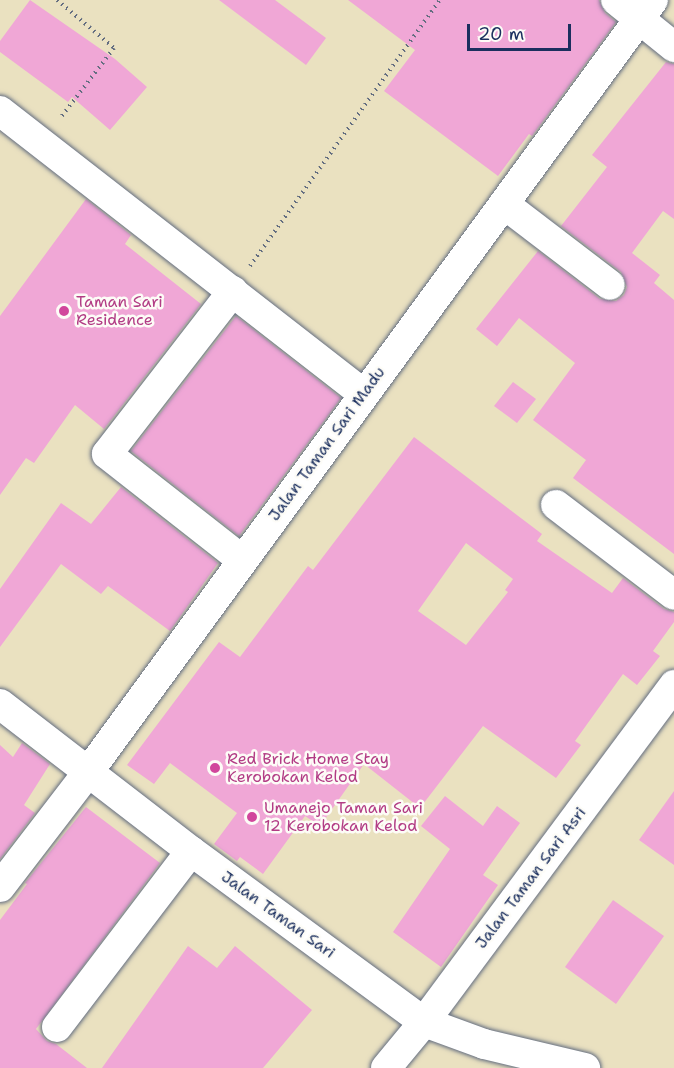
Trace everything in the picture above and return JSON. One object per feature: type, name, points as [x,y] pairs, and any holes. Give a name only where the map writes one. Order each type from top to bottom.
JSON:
[{"type":"street","points":[[636,6],[674,47]]},
{"type":"street","name":"Jalan Taman Sari Madu","points":[[0,887],[89,771],[504,204],[636,6]]},
{"type":"street","points":[[0,111],[364,394]]},
{"type":"street","points":[[504,204],[610,285]]},
{"type":"street","points":[[233,291],[107,454],[242,560]]},
{"type":"street","points":[[556,505],[674,595]]},
{"type":"street","name":"Jalan Taman Sari Asri","points":[[386,1068],[424,1022],[674,685]]},
{"type":"street","name":"Jalan Taman Sari","points":[[0,704],[191,851],[424,1022],[484,1044],[585,1068]]},
{"type":"street","points":[[57,1027],[191,851]]},
{"type":"path","points":[[41,143],[114,48],[57,0]]},
{"type":"path","points":[[233,291],[440,0]]},
{"type":"building","points":[[30,0],[115,59],[147,87],[110,130],[72,97],[68,102],[0,52],[0,41]]},
{"type":"building","points":[[219,0],[275,0],[326,38],[306,65]]},
{"type":"building","points":[[348,0],[599,0],[605,13],[616,22],[532,136],[529,134],[498,176],[384,91],[415,50]]},
{"type":"building","points":[[666,62],[674,64],[674,219],[663,211],[632,253],[660,275],[654,283],[674,300],[674,554],[573,478],[586,460],[533,420],[575,363],[519,318],[497,346],[476,329],[538,251],[600,299],[616,301],[624,295],[627,287],[621,272],[561,226],[607,167],[592,155]]},
{"type":"building","points":[[86,199],[131,235],[125,244],[201,304],[104,429],[75,405],[34,463],[26,458],[0,495],[0,316]]},
{"type":"building","points":[[236,316],[341,398],[239,536],[131,451]]},
{"type":"building","points":[[513,382],[536,399],[517,423],[494,406]]},
{"type":"building","points":[[414,437],[542,534],[537,541],[612,593],[623,578],[664,609],[674,612],[674,622],[653,651],[660,656],[637,685],[623,674],[575,741],[581,745],[556,778],[483,726],[420,808],[364,764],[320,826],[305,816],[263,874],[240,857],[237,861],[214,844],[237,813],[170,763],[154,784],[127,765],[219,642],[240,657],[308,566],[313,570]],"holes":[[[466,543],[513,579],[505,590],[508,592],[466,645],[418,611]]]},
{"type":"building","points":[[121,487],[218,563],[170,631],[108,586],[101,594],[61,564],[0,647],[0,589],[61,503],[91,524]]},
{"type":"building","points":[[22,743],[50,764],[24,805],[35,813],[0,859],[0,745],[13,757]]},
{"type":"building","points":[[674,791],[674,865],[639,840]]},
{"type":"building","points":[[445,796],[483,826],[497,806],[520,823],[483,875],[498,885],[441,967],[393,932],[450,849],[421,826]]},
{"type":"building","points":[[86,807],[160,863],[36,1029],[47,1041],[56,1044],[87,1068],[0,1068],[0,920],[27,884],[25,883]]},
{"type":"building","points":[[613,900],[664,936],[616,1004],[565,967]]},
{"type":"building","points":[[188,946],[217,968],[235,946],[312,1010],[263,1068],[102,1068]]},
{"type":"place","name":"Taman Sari Residence","points":[[64,311]]},
{"type":"place","name":"Red Brick Home Stay Kerobokan Kelod","points":[[215,768]]},
{"type":"place","name":"Umanejo Taman Sari 12 Kerobokan Kelod","points":[[252,817]]}]
